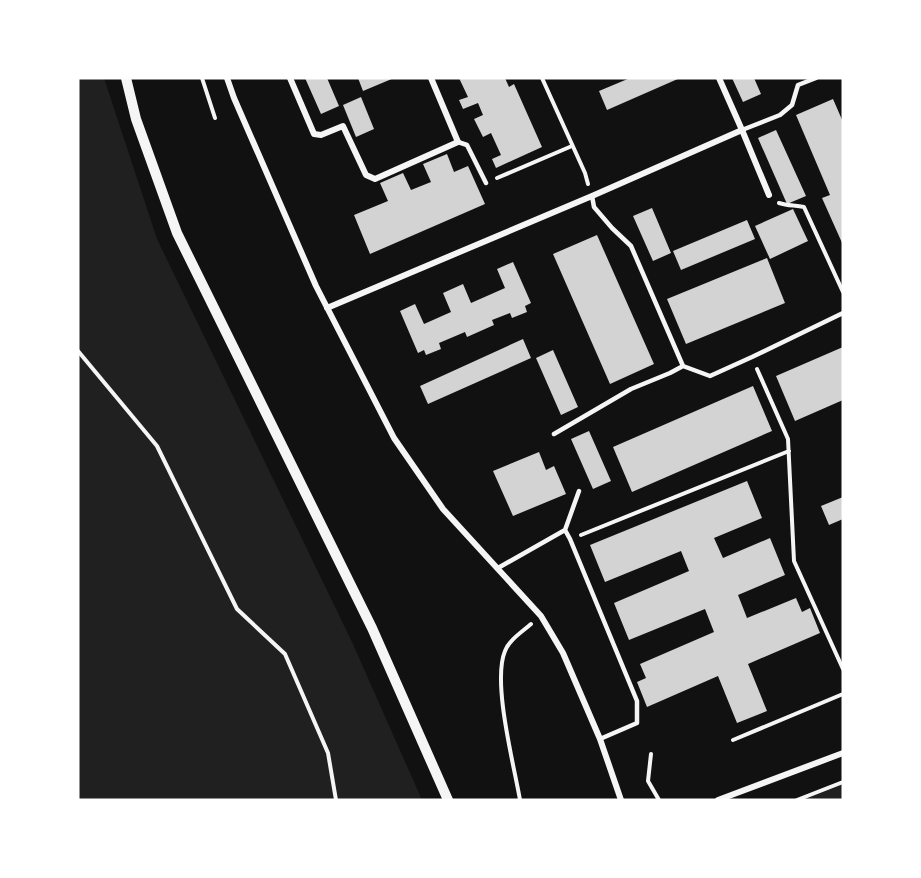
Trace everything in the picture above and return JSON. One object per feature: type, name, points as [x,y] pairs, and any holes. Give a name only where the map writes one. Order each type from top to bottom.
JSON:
[{"type":"street","points":[[126,78],[136,119],[177,233],[372,628],[448,800]]},
{"type":"street","points":[[227,78],[238,109],[327,309],[394,438],[443,508],[541,616],[563,652],[600,739],[621,800]]},
{"type":"street","points":[[290,78],[314,134],[321,135],[343,126],[366,175],[375,179],[458,142],[431,78]]},
{"type":"street","points":[[719,78],[769,195]]},
{"type":"street","points":[[327,309],[742,130]]},
{"type":"street","points":[[718,800],[843,753]]},
{"type":"lane","points":[[742,130],[780,115],[792,105],[798,86],[816,78]]},
{"type":"lane","points":[[458,142],[467,145],[486,183]]},
{"type":"lane","points":[[592,196],[594,207],[631,246],[683,366],[710,376],[843,313]]},
{"type":"lane","points":[[554,434],[631,389],[683,366]]},
{"type":"lane","points":[[498,568],[565,530],[579,491]]},
{"type":"lane","points":[[565,530],[637,701],[637,723],[600,739]]},
{"type":"path","points":[[202,78],[215,118]]},
{"type":"path","points":[[542,78],[585,173],[592,196]]},
{"type":"path","points":[[486,183],[573,146]]},
{"type":"path","points":[[769,195],[773,201],[787,206],[804,207],[843,292]]},
{"type":"path","points":[[78,351],[157,446],[237,609],[285,654],[328,753],[336,800]]},
{"type":"path","points":[[752,357],[788,439],[794,561],[843,669]]},
{"type":"path","points":[[570,540],[789,451]]},
{"type":"path","points":[[520,800],[506,727],[501,666],[505,649],[541,616]]},
{"type":"path","points":[[733,740],[843,694]]},
{"type":"path","points":[[651,754],[648,781],[659,800]]},
{"type":"path","points":[[797,800],[843,782]]},
{"type":"shaded area","points":[[78,78],[104,78],[157,239],[352,642],[422,800],[78,800]]},
{"type":"shaded area","points":[[843,782],[843,800],[797,800]]},
{"type":"building","points":[[305,78],[327,78],[339,106],[321,114]]},
{"type":"building","points":[[358,78],[394,78],[363,91]]},
{"type":"building","points":[[459,78],[505,78],[509,87],[514,84],[542,147],[496,168],[492,159],[501,155],[491,133],[483,137],[474,119],[483,115],[478,103],[463,109],[459,100],[468,97]]},
{"type":"building","points":[[630,78],[680,78],[607,110],[599,91]]},
{"type":"building","points":[[732,78],[754,78],[761,94],[743,102]]},
{"type":"building","points":[[361,97],[374,129],[356,137],[343,105]]},
{"type":"building","points":[[833,99],[843,122],[843,245],[822,198],[830,195],[796,115]]},
{"type":"building","points":[[776,130],[806,196],[787,204],[758,138]]},
{"type":"building","points":[[447,154],[454,172],[468,166],[485,204],[370,254],[354,215],[388,201],[380,183],[403,173],[411,190],[431,182],[423,164]]},
{"type":"building","points":[[652,208],[671,253],[653,261],[633,216]]},
{"type":"building","points":[[793,209],[808,241],[770,259],[755,226]]},
{"type":"building","points":[[747,220],[755,239],[681,270],[673,251]]},
{"type":"building","points":[[597,235],[654,364],[610,384],[553,254]]},
{"type":"building","points":[[767,258],[785,303],[686,344],[667,299]]},
{"type":"building","points":[[513,262],[531,303],[525,306],[527,312],[512,318],[510,313],[492,320],[494,325],[467,337],[465,332],[439,343],[441,349],[426,355],[424,350],[418,353],[400,311],[415,304],[424,324],[451,312],[443,293],[463,284],[471,303],[505,288],[497,269]]},
{"type":"building","points":[[523,339],[531,358],[428,404],[420,386]]},
{"type":"building","points":[[843,347],[843,400],[795,421],[776,376]]},
{"type":"building","points":[[553,350],[578,407],[561,415],[536,358]]},
{"type":"building","points":[[753,386],[772,431],[632,492],[613,447]]},
{"type":"building","points":[[589,431],[611,481],[593,489],[571,439]]},
{"type":"building","points":[[539,452],[546,470],[554,466],[566,494],[513,516],[493,471]]},
{"type":"building","points":[[747,481],[762,518],[714,538],[723,558],[770,538],[785,575],[738,595],[747,618],[796,598],[802,612],[810,608],[820,633],[748,664],[767,711],[737,723],[718,676],[647,707],[637,682],[646,678],[640,664],[714,632],[705,609],[629,640],[614,603],[689,571],[681,551],[605,582],[590,545]]},
{"type":"building","points":[[843,497],[843,519],[829,525],[821,506]]}]
